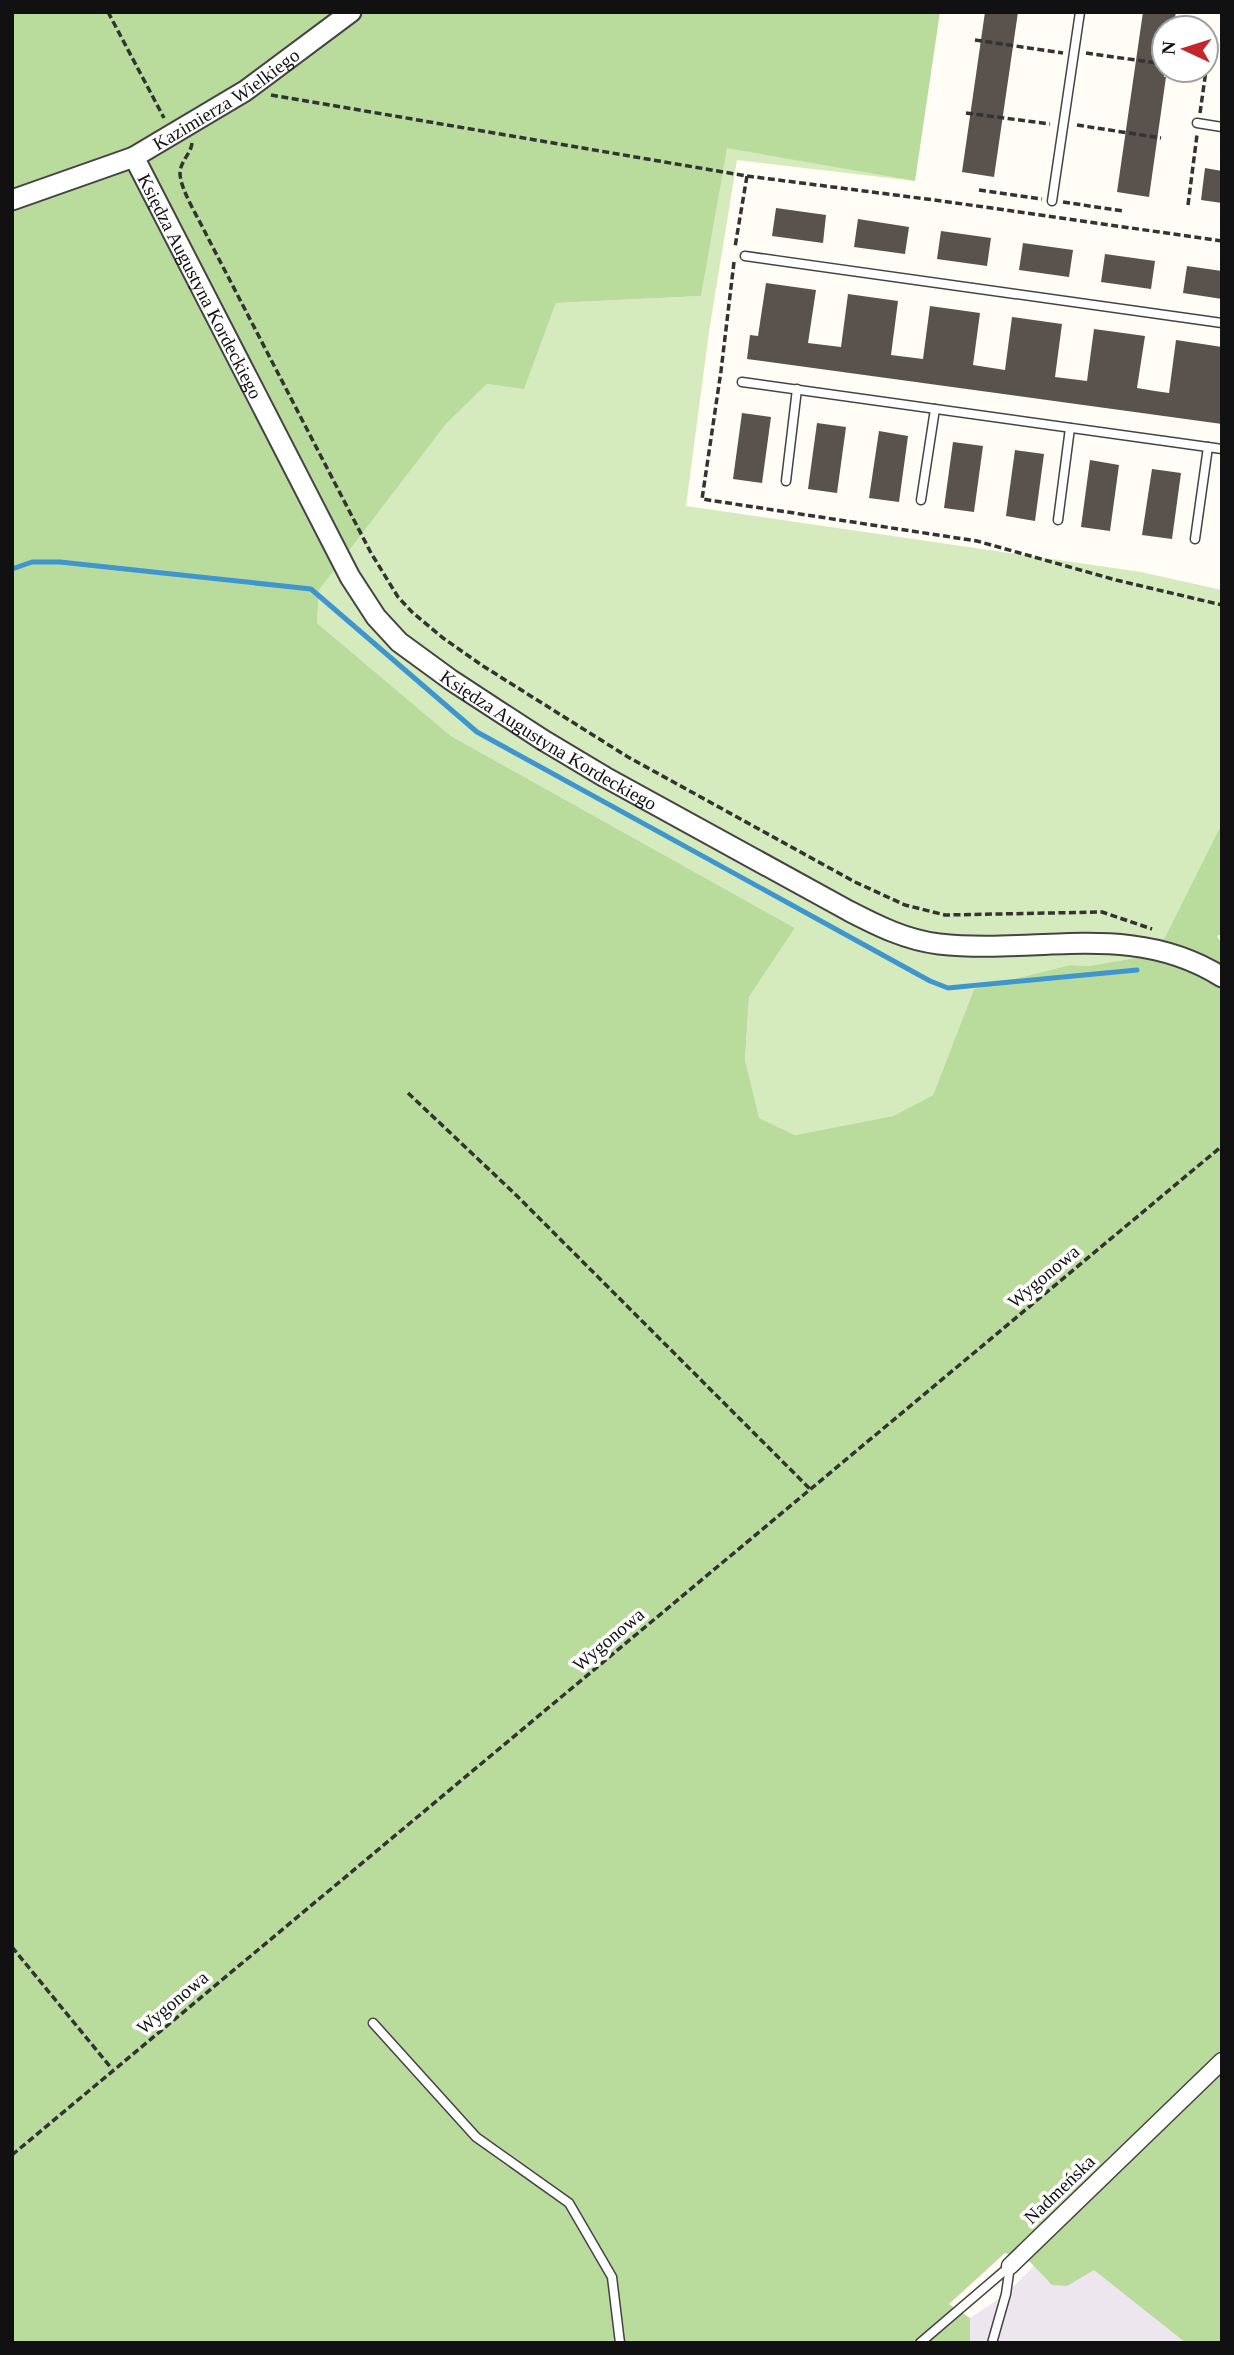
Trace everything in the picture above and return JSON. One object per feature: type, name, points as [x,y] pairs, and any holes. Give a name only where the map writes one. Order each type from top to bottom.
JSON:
[{"type":"street","name":"Kazimierza Wielkiego","points":[[12,200],[134,157],[194,124],[245,91],[351,12]]},
{"type":"street","name":"Księdza Augustyna Kordeckiego","points":[[134,157],[350,577],[376,617],[416,655],[496,710],[596,772],[849,911],[897,934],[924,942],[955,945],[1141,945],[1178,955],[1222,977]]},
{"type":"street","name":"Nadmeńska","points":[[1010,2266],[1222,2061]]},
{"type":"lane","points":[[1052,201],[1080,12]]},
{"type":"lane","points":[[1197,123],[1222,127]]},
{"type":"lane","points":[[745,256],[1222,323]]},
{"type":"lane","points":[[742,382],[1222,449]]},
{"type":"lane","points":[[786,481],[797,389]]},
{"type":"lane","points":[[921,500],[935,409]]},
{"type":"lane","points":[[1058,520],[1070,428]]},
{"type":"lane","points":[[1195,539],[1208,447]]},
{"type":"lane","points":[[373,2023],[476,2137],[569,2203],[612,2277],[620,2343]]},
{"type":"lane","points":[[992,2343],[1006,2294],[1010,2266]]},
{"type":"lane","name":"Nadmeńska","points":[[920,2343],[1010,2266]]},
{"type":"path","points":[[108,12],[173,135]]},
{"type":"path","points":[[975,40],[1150,62]]},
{"type":"path","points":[[245,91],[747,176],[1222,241]]},
{"type":"path","points":[[965,113],[1161,138]]},
{"type":"path","points":[[194,124],[192,148],[184,159],[180,173],[183,186],[371,553],[398,597],[424,623],[494,673],[628,757],[855,882],[905,905],[922,911],[958,916],[1102,912],[1160,932]]},
{"type":"path","points":[[747,176],[737,232],[721,371],[702,499],[977,541],[1116,580],[1222,605]]},
{"type":"path","points":[[979,190],[1123,211]]},
{"type":"path","points":[[408,1093],[514,1193],[810,1489]]},
{"type":"path","name":"Wygonowa","points":[[12,2155],[1222,1146]]},
{"type":"path","points":[[12,1947],[112,2070]]},
{"type":"shaded area","points":[[1115,2184],[1222,2343],[944,2343],[970,2318],[1006,2294]]},
{"type":"green space","points":[[12,12],[940,12],[915,181],[727,148],[701,296],[556,303],[524,389],[487,384],[446,424],[319,590],[317,623],[451,736],[795,928],[749,997],[745,1060],[759,1118],[795,1135],[893,1116],[933,1095],[974,989],[1070,965],[1088,966],[1142,957],[1165,937],[1222,823],[1222,934],[1217,936],[1222,944],[1222,2343],[1186,2343],[1094,2270],[1067,2286],[1052,2285],[1030,2262],[1005,2253],[949,2304],[970,2318],[970,2343],[12,2343]]},
{"type":"green space","points":[[726,147],[915,181],[737,160],[709,332],[686,506],[1141,572],[1222,590],[1222,823],[1165,937],[1142,957],[1088,966],[1070,965],[974,989],[933,1095],[893,1116],[795,1135],[758,1118],[745,1060],[749,997],[795,928],[451,736],[317,623],[319,590],[446,424],[487,384],[524,388],[556,303],[701,296]]},
{"type":"building","points":[[985,12],[1018,12],[994,177],[962,172]]},
{"type":"building","points":[[1143,12],[1176,12],[1150,14],[1150,84],[1165,84],[1149,197],[1117,192]]},
{"type":"building","points":[[1205,168],[1222,171],[1222,203],[1201,200]]},
{"type":"building","points":[[776,208],[826,215],[823,243],[772,236]]},
{"type":"building","points":[[858,219],[909,227],[905,254],[854,247]]},
{"type":"building","points":[[941,231],[991,238],[987,266],[937,259]]},
{"type":"building","points":[[1023,243],[1073,250],[1069,277],[1019,270]]},
{"type":"building","points":[[1105,254],[1155,261],[1151,289],[1101,282]]},
{"type":"building","points":[[1187,266],[1222,271],[1222,299],[1183,293]]},
{"type":"building","points":[[766,283],[816,290],[808,343],[841,347],[848,294],[898,301],[891,355],[923,359],[930,306],[980,313],[973,365],[1005,370],[1012,317],[1062,324],[1055,377],[1087,381],[1094,329],[1145,336],[1137,388],[1169,393],[1176,340],[1222,347],[1222,424],[747,359],[750,335],[758,336]]},
{"type":"building","points":[[742,413],[771,417],[762,483],[733,479]]},
{"type":"building","points":[[817,423],[846,427],[837,493],[808,489]]},
{"type":"building","points":[[879,431],[908,436],[899,502],[869,498]]},
{"type":"building","points":[[953,442],[983,446],[974,512],[944,508]]},
{"type":"building","points":[[1015,450],[1044,454],[1035,521],[1006,516]]},
{"type":"building","points":[[1090,460],[1119,465],[1110,531],[1081,527]]},
{"type":"building","points":[[1152,469],[1181,473],[1172,539],[1142,535]]},
{"type":"waterway","points":[[12,569],[32,562],[60,562],[311,589],[477,732],[930,981],[948,988],[1137,970]]}]
